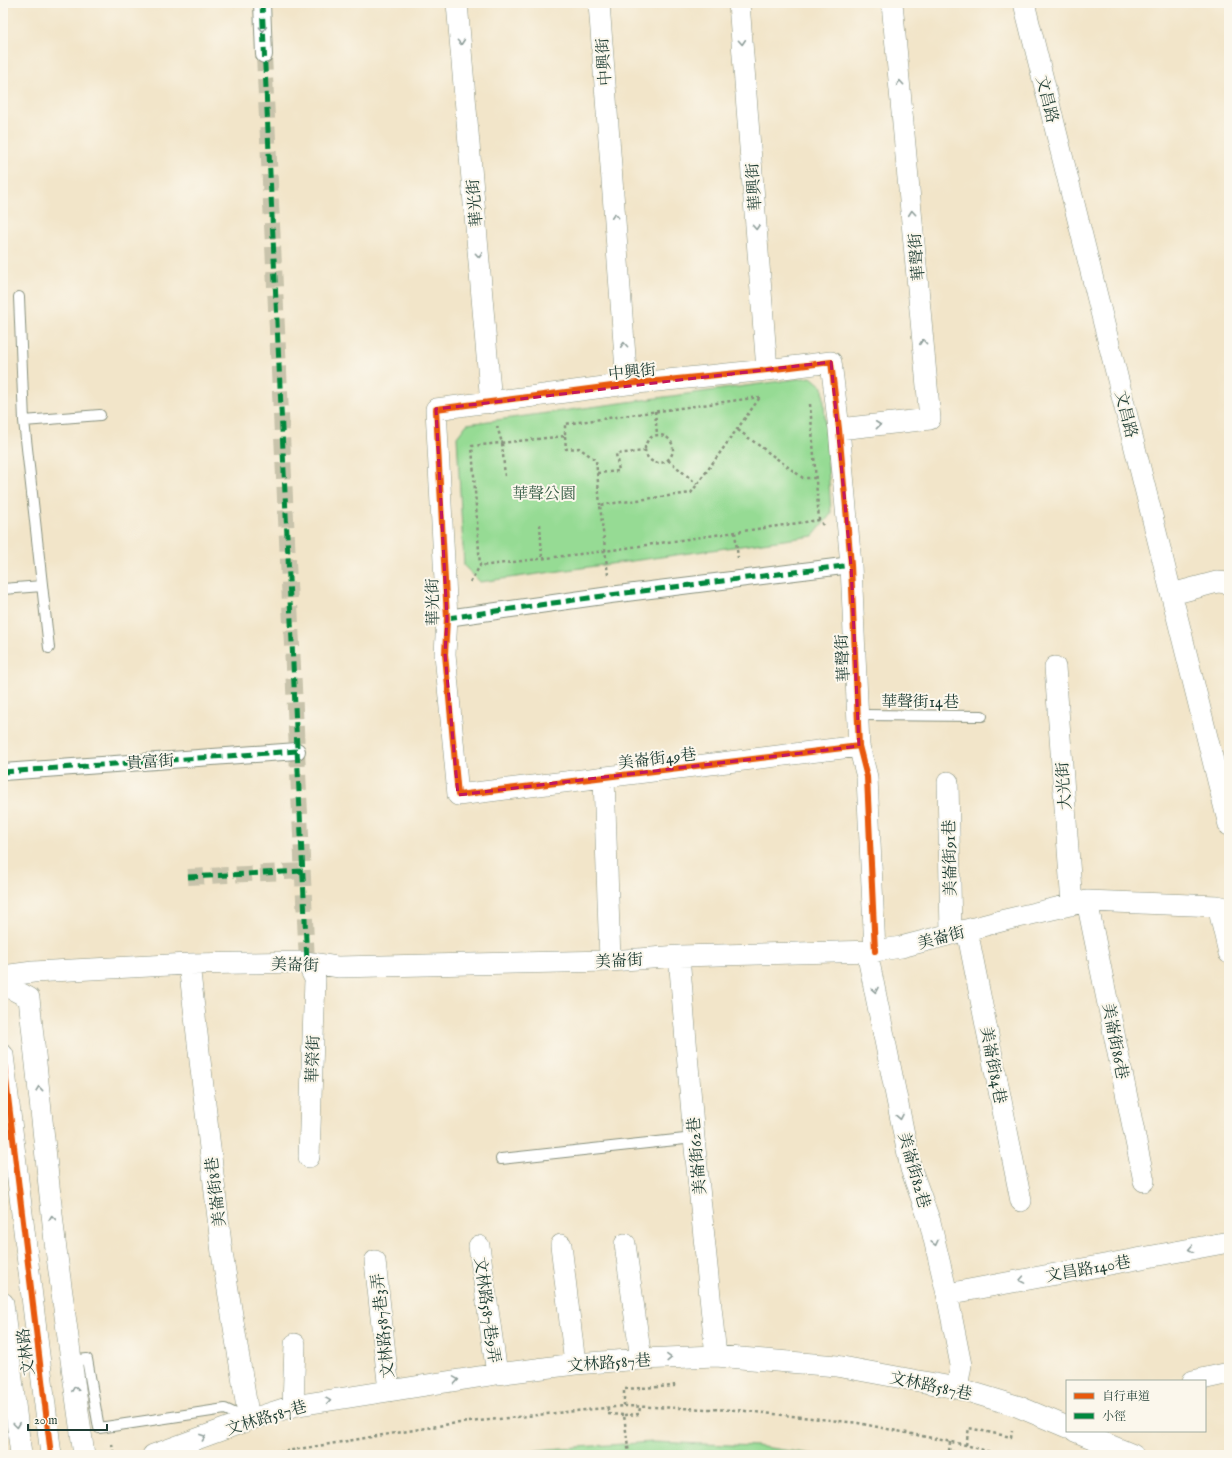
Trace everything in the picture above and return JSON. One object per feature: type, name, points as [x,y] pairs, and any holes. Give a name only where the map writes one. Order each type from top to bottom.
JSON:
[{"type":"street","points":[[262,3],[264,55]]},
{"type":"street","name":"華光街","points":[[458,3],[491,403]]},
{"type":"street","name":"中興街","points":[[599,3],[627,384]]},
{"type":"street","name":"華興街","points":[[739,3],[767,370]]},
{"type":"street","name":"華聲街","points":[[839,429],[930,419],[892,3]]},
{"type":"street","name":"文昌路","points":[[1024,3],[1229,824]]},
{"type":"street","name":"中興街","points":[[436,409],[627,384],[831,362]]},
{"type":"street","name":"華聲街","points":[[831,362],[839,429],[851,565],[859,746],[867,777],[871,952]]},
{"type":"street","name":"華光街","points":[[436,409],[447,618],[445,654],[458,795]]},
{"type":"street","points":[[447,618],[610,595],[851,565]]},
{"type":"street","points":[[1172,594],[1217,582],[1229,583]]},
{"type":"street","name":"大光街","points":[[1055,667],[1080,903]]},
{"type":"street","name":"美崙街49巷","points":[[458,795],[859,746]]},
{"type":"street","name":"貴富街","points":[[3,772],[297,751]]},
{"type":"street","name":"美崙街49巷","points":[[604,777],[610,961]]},
{"type":"street","name":"美崙街91巷","points":[[948,782],[959,932]]},
{"type":"street","name":"美崙街","points":[[3,976],[33,972],[189,964],[307,962],[338,967],[610,961],[679,956],[871,952],[901,947],[1080,903],[1224,907]]},
{"type":"street","name":"美崙街86巷","points":[[1080,903],[1144,1181]]},
{"type":"street","points":[[1224,907],[1229,953]]},
{"type":"street","name":"美崙街84巷","points":[[959,932],[1021,1200]]},
{"type":"street","name":"美崙街82巷","points":[[871,952],[911,1170],[930,1222],[947,1294],[961,1365],[957,1388]]},
{"type":"street","name":"美崙街62巷","points":[[679,956],[694,1138],[716,1356]]},
{"type":"street","name":"華榮街","points":[[307,962],[315,979],[309,1157]]},
{"type":"street","name":"美崙街8巷","points":[[189,964],[222,1253],[249,1420]]},
{"type":"street","points":[[3,984],[29,998],[53,1242],[84,1455]]},
{"type":"street","name":"文林路","points":[[3,1055],[50,1455]]},
{"type":"street","name":"文昌路140巷","points":[[947,1294],[1229,1242]]},
{"type":"street","points":[[624,1244],[640,1359]]},
{"type":"street","points":[[561,1245],[575,1364]]},
{"type":"street","name":"文林路587巷9弄","points":[[479,1246],[497,1374]]},
{"type":"street","name":"文林路587巷3弄","points":[[375,1261],[389,1391]]},
{"type":"street","name":"文林路","points":[[3,1302],[21,1455]]},
{"type":"street","points":[[294,1406],[295,1344]]},
{"type":"street","name":"文林路587巷","points":[[153,1455],[249,1420],[294,1406],[497,1374],[575,1364],[640,1359],[716,1356],[837,1366],[957,1388],[1017,1406],[1066,1426]]},
{"type":"street","points":[[1198,1380],[1229,1373]]},
{"type":"street","name":"文林路587巷","points":[[1080,1432],[1133,1455]]},
{"type":"lane","points":[[19,297],[24,421],[49,648]]},
{"type":"lane","points":[[24,421],[100,415]]},
{"type":"lane","points":[[3,589],[42,586]]},
{"type":"lane","name":"華聲街14巷","points":[[858,715],[982,716]]},
{"type":"lane","points":[[501,1159],[694,1138]]},
{"type":"lane","points":[[71,1362],[87,1359],[99,1428],[225,1410],[249,1420]]},
{"type":"path","points":[[606,550],[596,460],[579,448],[566,449],[565,424],[768,396]]},
{"type":"path","points":[[600,505],[691,493],[761,397]]},
{"type":"path","points":[[565,436],[472,446],[480,566],[819,520],[809,398]]},
{"type":"path","points":[[655,411],[657,434]]},
{"type":"path","points":[[738,430],[803,478],[816,478]]},
{"type":"path","points":[[657,434],[665,435],[671,440],[674,447],[673,454],[668,460],[662,463],[654,462],[648,458],[645,451],[646,443],[651,437],[657,434]]},
{"type":"path","points":[[502,443],[505,477]]},
{"type":"path","points":[[597,473],[619,471],[616,454],[645,451]]},
{"type":"path","points":[[668,460],[697,484]]},
{"type":"path","points":[[540,524],[542,558]]},
{"type":"path","points":[[734,532],[740,578]]},
{"type":"path","points":[[274,1455],[280,1452],[450,1424],[624,1406],[736,1410],[858,1423],[966,1445],[1000,1455]]},
{"type":"path","points":[[966,1445],[969,1428],[1011,1437],[1017,1406]]},
{"type":"path","points":[[608,1408],[608,1414],[624,1415],[639,1414],[640,1407]]},
{"type":"path","points":[[624,1415],[629,1455]]},
{"type":"path","points":[[950,1442],[949,1451],[967,1455]]},
{"type":"path","points":[[980,1455],[982,1450]]},
{"type":"highlighted area","points":[[831,362],[851,565],[859,746],[458,795],[445,654],[447,618],[436,409]]},
{"type":"green space","name":"華聲公園","points":[[811,377],[823,387],[831,514],[813,536],[480,582],[464,566],[457,437],[467,424]]},
{"type":"green space","points":[[653,1442],[756,1446],[819,1455],[501,1455],[548,1449]]},
{"type":"tunnel","points":[[264,55],[307,962]]},
{"type":"tunnel","points":[[188,877],[303,871]]},
{"type":"marked path","points":[[262,3],[307,962]]},
{"type":"marked path","points":[[447,618],[610,595],[851,565]]},
{"type":"marked path","points":[[3,772],[297,751]]},
{"type":"marked path","points":[[188,877],[303,871]]},
{"type":"cycle path","points":[[859,746],[458,795],[445,654],[447,618],[436,409],[627,384],[831,362],[839,429],[851,565],[859,746],[867,777],[875,951]]},
{"type":"cycle path","points":[[3,1055],[51,1455]]}]
